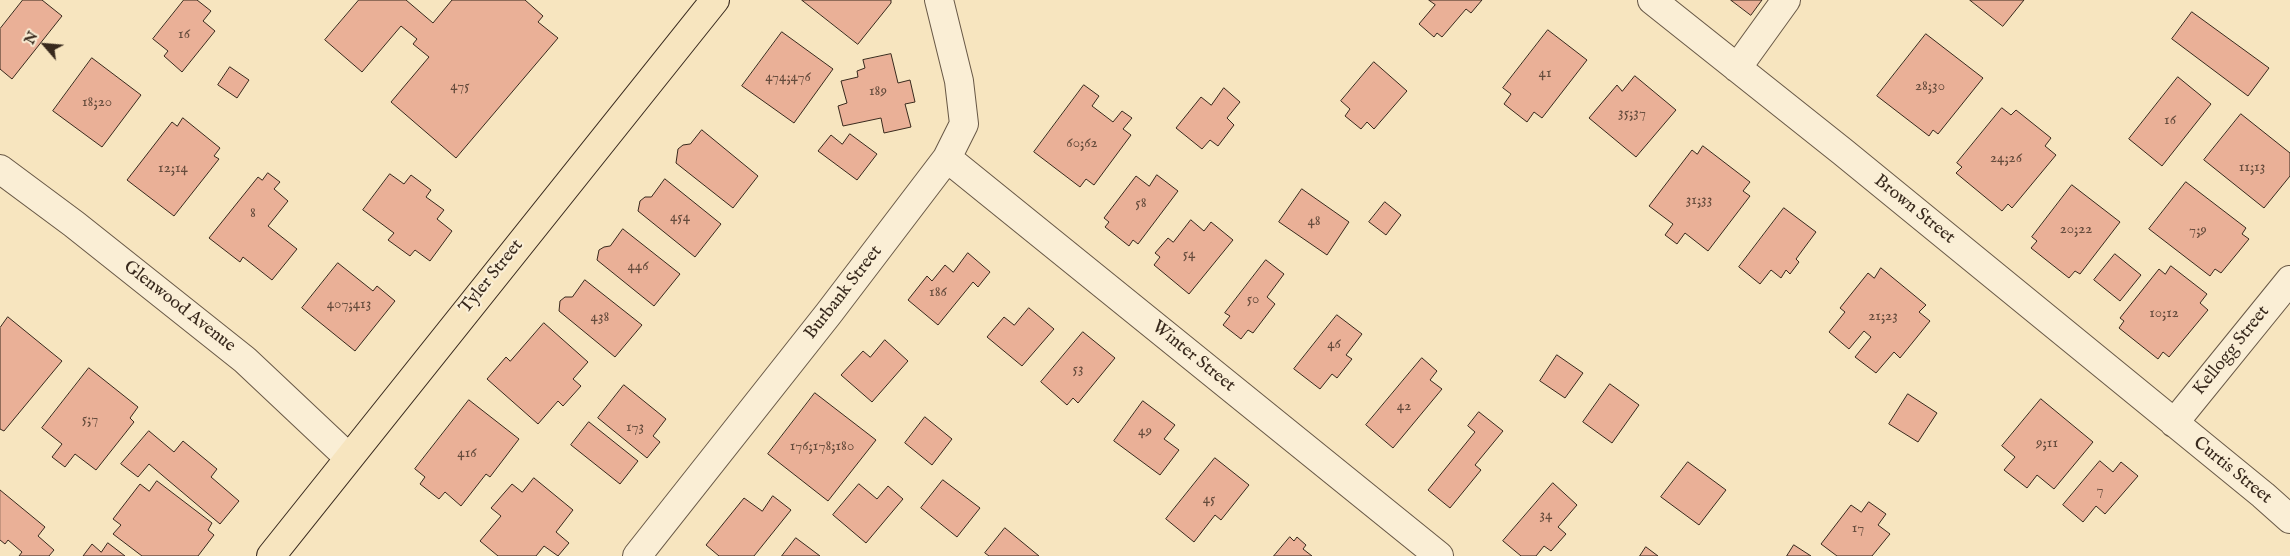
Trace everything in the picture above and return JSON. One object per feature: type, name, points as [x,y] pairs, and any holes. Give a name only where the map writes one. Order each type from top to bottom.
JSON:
[{"type":"main road","name":"Tyler Street","points":[[271,556],[714,0]]},
{"type":"street","name":"Burbank Street","points":[[644,553],[947,158],[964,124],[959,81],[939,0]]},
{"type":"street","name":"Brown Street","points":[[1652,0],[2174,423]]},
{"type":"street","points":[[1737,68],[1786,0]]},
{"type":"street","name":"Winter Street","points":[[947,158],[1439,556]]},
{"type":"street","name":"Glenwood Avenue","points":[[0,169],[74,224],[245,360],[348,457]]},
{"type":"street","name":"Kellogg Street","points":[[2174,423],[2290,280]]},
{"type":"street","name":"Curtis Street","points":[[2174,423],[2290,519]]},
{"type":"building","points":[[23,0],[42,0],[62,16],[12,79],[0,69],[0,29]]},
{"type":"building","points":[[184,0],[197,0],[211,11],[203,21],[215,31],[182,72],[164,56],[168,51],[153,39]]},
{"type":"building","points":[[359,0],[406,0],[433,23],[452,0],[525,0],[543,16],[538,22],[558,38],[456,158],[391,102],[429,57],[413,44],[417,39],[401,26],[362,72],[325,40]]},
{"type":"building","points":[[802,0],[891,0],[891,3],[858,44]]},
{"type":"building","points":[[1429,0],[1482,0],[1471,13],[1466,9],[1442,37],[1437,33],[1434,37],[1419,24],[1435,5]]},
{"type":"building","points":[[1731,0],[1762,0],[1751,15]]},
{"type":"building","points":[[1970,0],[2024,0],[2003,26]]},
{"type":"building","points":[[2192,12],[2269,68],[2248,96],[2172,39]]},
{"type":"building","points":[[1548,30],[1587,60],[1542,118],[1534,112],[1527,122],[1504,104],[1511,94],[1503,88]]},
{"type":"building","points":[[782,32],[833,69],[794,123],[742,86]]},
{"type":"building","points":[[1926,34],[1983,78],[1938,134],[1933,130],[1929,136],[1877,96]]},
{"type":"building","points":[[891,54],[898,83],[910,80],[915,102],[905,104],[911,127],[884,133],[881,118],[843,126],[838,106],[847,103],[841,81],[858,77],[857,71],[865,68],[863,60]]},
{"type":"building","points":[[92,58],[141,95],[102,147],[53,111]]},
{"type":"building","points":[[1374,62],[1407,91],[1374,129],[1367,122],[1361,129],[1345,116],[1350,109],[1341,101]]},
{"type":"building","points":[[230,67],[249,80],[237,98],[218,85]]},
{"type":"building","points":[[1635,76],[1676,110],[1636,157],[1589,118],[1617,85],[1622,91]]},
{"type":"building","points":[[2178,77],[2211,104],[2162,166],[2129,139]]},
{"type":"building","points":[[1084,85],[1099,96],[1092,106],[1113,122],[1122,111],[1132,118],[1123,129],[1131,135],[1094,185],[1086,179],[1080,187],[1034,152]]},
{"type":"building","points":[[1224,88],[1240,102],[1227,118],[1234,125],[1218,146],[1210,140],[1202,149],[1176,128],[1201,97],[1211,105]]},
{"type":"building","points":[[2002,108],[2011,115],[2016,110],[2051,138],[2045,146],[2056,155],[2012,208],[2008,204],[2002,211],[1956,173],[1962,167],[1957,163]]},
{"type":"building","points":[[2241,114],[2290,153],[2290,176],[2264,208],[2204,160]]},
{"type":"building","points":[[183,118],[220,148],[214,156],[219,159],[174,216],[127,180],[172,122],[177,126]]},
{"type":"building","points":[[702,130],[758,176],[733,208],[676,163],[678,149],[683,145],[690,144]]},
{"type":"building","points":[[850,134],[877,154],[857,180],[818,151],[831,135],[842,144]]},
{"type":"building","points":[[1703,146],[1750,182],[1743,191],[1750,196],[1708,251],[1685,233],[1677,244],[1665,235],[1673,224],[1649,206],[1692,150],[1697,154]]},
{"type":"building","points":[[268,173],[280,182],[274,189],[288,201],[268,226],[297,249],[272,280],[243,257],[240,262],[209,238],[258,177],[262,180]]},
{"type":"building","points":[[390,174],[404,184],[411,175],[431,190],[426,197],[444,210],[437,219],[452,231],[430,261],[415,250],[410,256],[388,240],[394,233],[363,210]]},
{"type":"building","points":[[1157,175],[1178,191],[1138,244],[1133,240],[1129,246],[1105,227],[1109,222],[1104,218],[1136,176],[1149,186]]},
{"type":"building","points":[[665,179],[721,224],[695,257],[638,211],[640,201],[645,197],[651,197]]},
{"type":"building","points":[[2186,182],[2246,228],[2242,234],[2249,239],[2221,273],[2215,269],[2210,276],[2149,229]]},
{"type":"building","points":[[2072,185],[2120,222],[2080,274],[2075,271],[2069,278],[2031,248],[2037,241],[2032,237]]},
{"type":"building","points":[[1302,189],[1349,222],[1327,255],[1279,222]]},
{"type":"building","points":[[1385,202],[1401,215],[1386,235],[1369,222]]},
{"type":"building","points":[[1784,208],[1816,232],[1796,259],[1799,262],[1790,274],[1786,270],[1781,278],[1771,270],[1760,284],[1739,267]]},
{"type":"building","points":[[1191,220],[1204,231],[1211,222],[1233,240],[1189,294],[1154,265],[1160,257],[1155,253],[1168,238],[1173,242]]},
{"type":"building","points":[[623,229],[680,274],[654,306],[597,260],[599,250],[610,246]]},
{"type":"building","points":[[968,253],[990,272],[978,287],[973,282],[938,325],[908,300],[927,276],[932,281],[945,265],[953,272]]},
{"type":"building","points":[[2115,254],[2141,275],[2120,301],[2094,280]]},
{"type":"building","points":[[1266,260],[1284,274],[1267,297],[1275,304],[1253,333],[1248,330],[1241,339],[1223,325],[1230,316],[1225,313]]},
{"type":"building","points":[[338,263],[373,291],[377,286],[395,301],[355,351],[302,308]]},
{"type":"building","points":[[2171,266],[2207,294],[2200,303],[2208,310],[2169,357],[2163,352],[2158,359],[2119,328],[2124,321],[2120,318],[2159,269],[2165,274]]},
{"type":"building","points":[[1881,268],[1926,305],[1919,312],[1930,321],[1900,358],[1894,352],[1876,373],[1855,357],[1871,337],[1864,331],[1849,349],[1829,332],[1845,312],[1840,308],[1868,273],[1874,278]]},
{"type":"building","points":[[585,280],[642,325],[615,357],[559,311],[560,301],[565,297],[572,297]]},
{"type":"building","points":[[1029,308],[1054,329],[1022,366],[987,337],[1004,317],[1014,325]]},
{"type":"building","points":[[1337,315],[1362,334],[1346,355],[1352,359],[1337,378],[1332,374],[1320,389],[1294,369]]},
{"type":"building","points":[[8,317],[62,361],[4,431],[0,429],[0,328]]},
{"type":"building","points":[[544,323],[588,362],[573,379],[581,386],[563,406],[558,401],[538,424],[487,379],[506,357],[510,361]]},
{"type":"building","points":[[1083,332],[1115,358],[1078,403],[1073,398],[1067,405],[1041,382]]},
{"type":"building","points":[[885,340],[908,361],[872,402],[841,375],[863,351],[870,357]]},
{"type":"building","points":[[1557,355],[1583,373],[1565,398],[1540,381]]},
{"type":"building","points":[[1422,358],[1437,371],[1430,380],[1442,389],[1393,448],[1366,425]]},
{"type":"building","points":[[89,368],[138,407],[130,418],[134,422],[96,470],[75,454],[65,467],[52,457],[62,444],[42,428]]},
{"type":"building","points":[[1610,384],[1639,405],[1612,443],[1583,422]]},
{"type":"building","points":[[624,385],[666,419],[653,436],[660,442],[647,458],[598,418]]},
{"type":"building","points":[[815,393],[876,440],[828,501],[768,454]]},
{"type":"building","points":[[1908,394],[1937,413],[1918,442],[1889,424]]},
{"type":"building","points":[[2041,399],[2093,442],[2054,489],[2037,475],[2027,488],[2004,470],[2015,457],[2002,446]]},
{"type":"building","points":[[469,400],[519,439],[490,477],[486,474],[461,506],[445,492],[439,499],[420,484],[425,477],[415,469]]},
{"type":"building","points":[[1143,401],[1175,425],[1164,439],[1179,450],[1160,475],[1114,441]]},
{"type":"building","points":[[1479,412],[1503,431],[1475,465],[1481,470],[1450,508],[1428,490],[1475,432],[1468,426]]},
{"type":"building","points":[[925,417],[952,439],[932,465],[905,443]]},
{"type":"building","points":[[589,422],[638,461],[620,484],[571,445]]},
{"type":"building","points":[[149,431],[174,452],[183,441],[217,469],[211,477],[239,501],[220,524],[149,464],[138,477],[121,464]]},
{"type":"building","points":[[1215,458],[1249,485],[1221,520],[1215,515],[1194,542],[1166,519]]},
{"type":"building","points":[[2100,461],[2113,472],[2121,462],[2138,476],[2105,514],[2096,506],[2083,522],[2063,505]]},
{"type":"building","points":[[1688,462],[1726,490],[1699,525],[1661,497]]},
{"type":"building","points":[[534,478],[573,510],[556,532],[569,543],[558,556],[544,546],[536,556],[498,556],[480,541],[501,516],[491,508],[512,484],[522,492]]},
{"type":"building","points":[[943,480],[980,508],[957,537],[921,508]]},
{"type":"building","points":[[157,481],[212,523],[208,530],[214,535],[198,556],[142,556],[113,534],[121,525],[113,519],[140,484],[149,491]]},
{"type":"building","points":[[1553,483],[1577,505],[1558,527],[1566,534],[1551,551],[1544,546],[1536,556],[1521,556],[1503,541]]},
{"type":"building","points":[[859,484],[877,499],[888,486],[903,499],[866,543],[833,515]]},
{"type":"building","points":[[0,490],[45,527],[38,536],[54,550],[49,556],[19,556],[22,552],[8,540],[5,544],[0,540]]},
{"type":"building","points":[[773,496],[791,510],[754,556],[719,556],[706,545],[744,498],[762,511]]},
{"type":"building","points":[[1869,502],[1886,514],[1878,525],[1890,534],[1872,556],[1837,556],[1821,544],[1851,505],[1861,512]]},
{"type":"building","points":[[1005,528],[1039,556],[989,556],[985,553]]},
{"type":"building","points":[[1290,537],[1294,541],[1297,537],[1306,545],[1303,549],[1312,556],[1274,556]]},
{"type":"building","points":[[796,538],[820,556],[782,556]]},
{"type":"building","points":[[108,543],[125,556],[83,556],[92,544],[101,552]]},
{"type":"building","points":[[1794,545],[1811,556],[1787,556]]},
{"type":"building","points":[[1646,547],[1658,556],[1640,556]]}]
